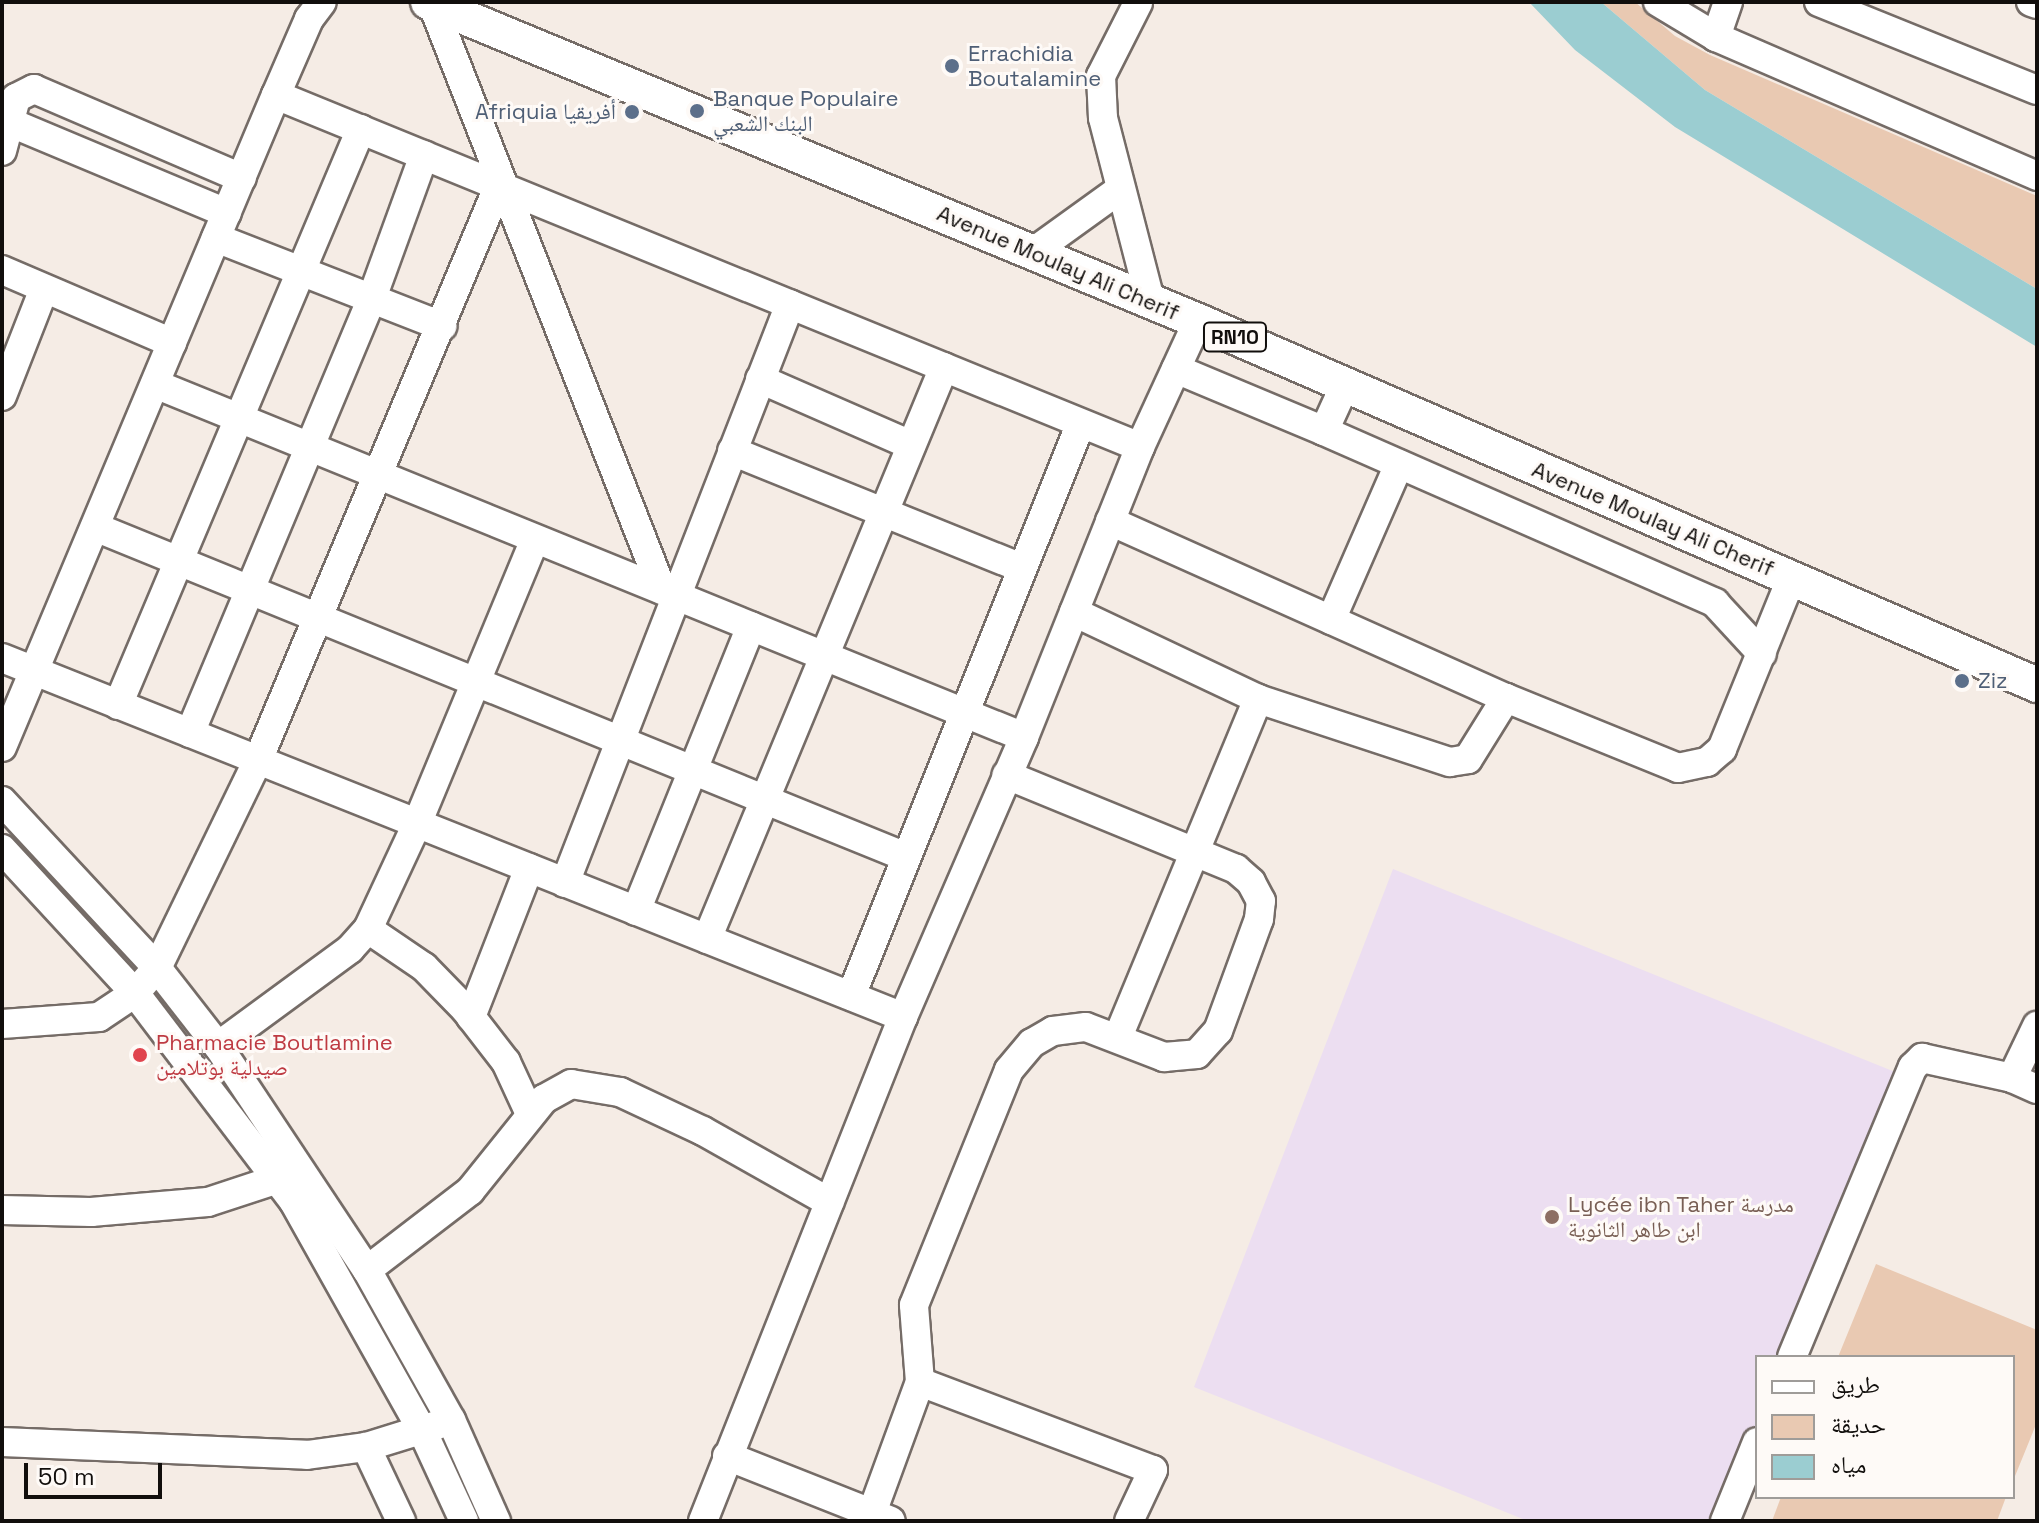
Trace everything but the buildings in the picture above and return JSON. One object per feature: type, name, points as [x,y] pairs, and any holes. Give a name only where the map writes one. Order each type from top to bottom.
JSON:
[{"type":"main road","name":"Avenue Moulay Ali Cherif","points":[[430,3],[1198,321],[2037,685]]},
{"type":"street","points":[[1658,2],[1716,37],[2037,176]]},
{"type":"street","points":[[1716,37],[1728,2]]},
{"type":"street","points":[[1819,2],[2037,90]]},
{"type":"street","points":[[2031,2],[2037,4]]},
{"type":"street","points":[[430,3],[669,593]]},
{"type":"street","points":[[1138,3],[1101,76],[1103,118],[1119,190],[1151,303]]},
{"type":"street","points":[[2,747],[314,8]]},
{"type":"street","points":[[2,151],[16,98],[28,88],[242,178]]},
{"type":"street","points":[[276,95],[1140,447]]},
{"type":"street","points":[[9,122],[101,161],[301,270],[442,326]]},
{"type":"street","points":[[101,161],[113,123]]},
{"type":"street","points":[[118,705],[361,129]]},
{"type":"street","points":[[190,733],[247,589],[372,298],[424,155]]},
{"type":"street","points":[[2,1024],[99,1017],[135,993],[157,968],[258,760],[503,187]]},
{"type":"street","points":[[1033,252],[1119,190]]},
{"type":"street","points":[[2,270],[172,343]]},
{"type":"street","points":[[2,396],[44,289]]},
{"type":"street","points":[[565,883],[624,742],[669,593],[732,451],[790,304]]},
{"type":"street","points":[[703,1521],[903,1017],[1024,737],[1140,447],[1198,321]]},
{"type":"street","points":[[707,939],[822,655],[944,367]]},
{"type":"street","points":[[1176,369],[1715,603],[1762,654]]},
{"type":"street","points":[[760,379],[911,445]]},
{"type":"street","points":[[155,384],[1024,737]]},
{"type":"street","points":[[1324,431],[1345,385]]},
{"type":"street","points":[[851,996],[1081,423]]},
{"type":"street","points":[[732,451],[1022,568]]},
{"type":"street","points":[[1331,620],[1399,464]]},
{"type":"street","points":[[1110,521],[1506,698],[1678,768],[1707,762],[1722,749],[1791,579]]},
{"type":"street","points":[[95,527],[906,857]]},
{"type":"street","points":[[218,1046],[350,949],[368,929],[417,824],[535,539]]},
{"type":"street","points":[[1074,612],[1258,699],[1450,762],[1468,759],[1492,727],[1506,698]]},
{"type":"street","points":[[636,911],[751,626]]},
{"type":"street","points":[[2,658],[903,1017]]},
{"type":"street","points":[[1118,1037],[1258,699]]},
{"type":"street","points":[[727,1456],[877,1519],[920,1382],[914,1305],[1009,1070],[1032,1043],[1053,1031],[1086,1027],[1164,1057],[1197,1054],[1218,1031],[1240,979],[1261,901],[1251,882],[1236,869],[1197,851],[1007,775]]},
{"type":"street","points":[[2,801],[157,968],[218,1046],[367,1270],[451,1420],[496,1521]]},
{"type":"street","points":[[2,849],[135,993],[278,1179],[422,1430],[464,1521]]},
{"type":"street","points":[[471,1017],[529,868]]},
{"type":"street","points":[[368,929],[424,967],[471,1017],[506,1062],[530,1114]]},
{"type":"street","points":[[1793,1355],[1907,1074],[1922,1058],[2024,1084],[2037,1026]]},
{"type":"street","points":[[367,1270],[470,1191],[544,1099],[571,1084],[620,1092],[829,1202]]},
{"type":"street","points":[[2,1210],[91,1212],[208,1202],[278,1179]]},
{"type":"street","points":[[920,1382],[1153,1470],[1129,1521]]},
{"type":"street","points":[[2,1442],[222,1455],[307,1455],[366,1447],[451,1420]]},
{"type":"street","points":[[366,1447],[401,1521]]},
{"type":"street","points":[[1725,1521],[1755,1447]]},
{"type":"shaded area","name":"Lycée ibn Taher مدرسة ابن طاهر الثانوية","points":[[1393,869],[1905,1076],[1786,1355],[1755,1355],[1755,1427],[1715,1521],[1528,1521],[1194,1387]]},
{"type":"green space","points":[[1601,2],[1635,2],[1675,36],[1710,55],[2037,196],[2037,289],[1705,90]]},
{"type":"green space","points":[[1876,1264],[2037,1330],[2037,1422],[2015,1476],[2015,1355],[1839,1355]]},
{"type":"green space","points":[[1780,1499],[2005,1499],[1997,1521],[1772,1521]]},
{"type":"water","points":[[1529,2],[1601,2],[1705,90],[2037,289],[2037,347],[1675,127],[1575,50]]},
{"type":"place","name":"Errachidia Boutalamine","points":[[952,66]]},
{"type":"place","name":"Banque Populaire البنك الشعبي","points":[[697,111]]},
{"type":"place","name":"Afriquia أفريقيا","points":[[632,112]]},
{"type":"place","name":"Ziz","points":[[1962,681]]},
{"type":"place","name":"Pharmacie Boutlamine صيدلية بوتلامين","points":[[140,1055]]},
{"type":"place","name":"Lycée ibn Taher مدرسة ابن طاهر الثانوية","points":[[1552,1217]]}]
